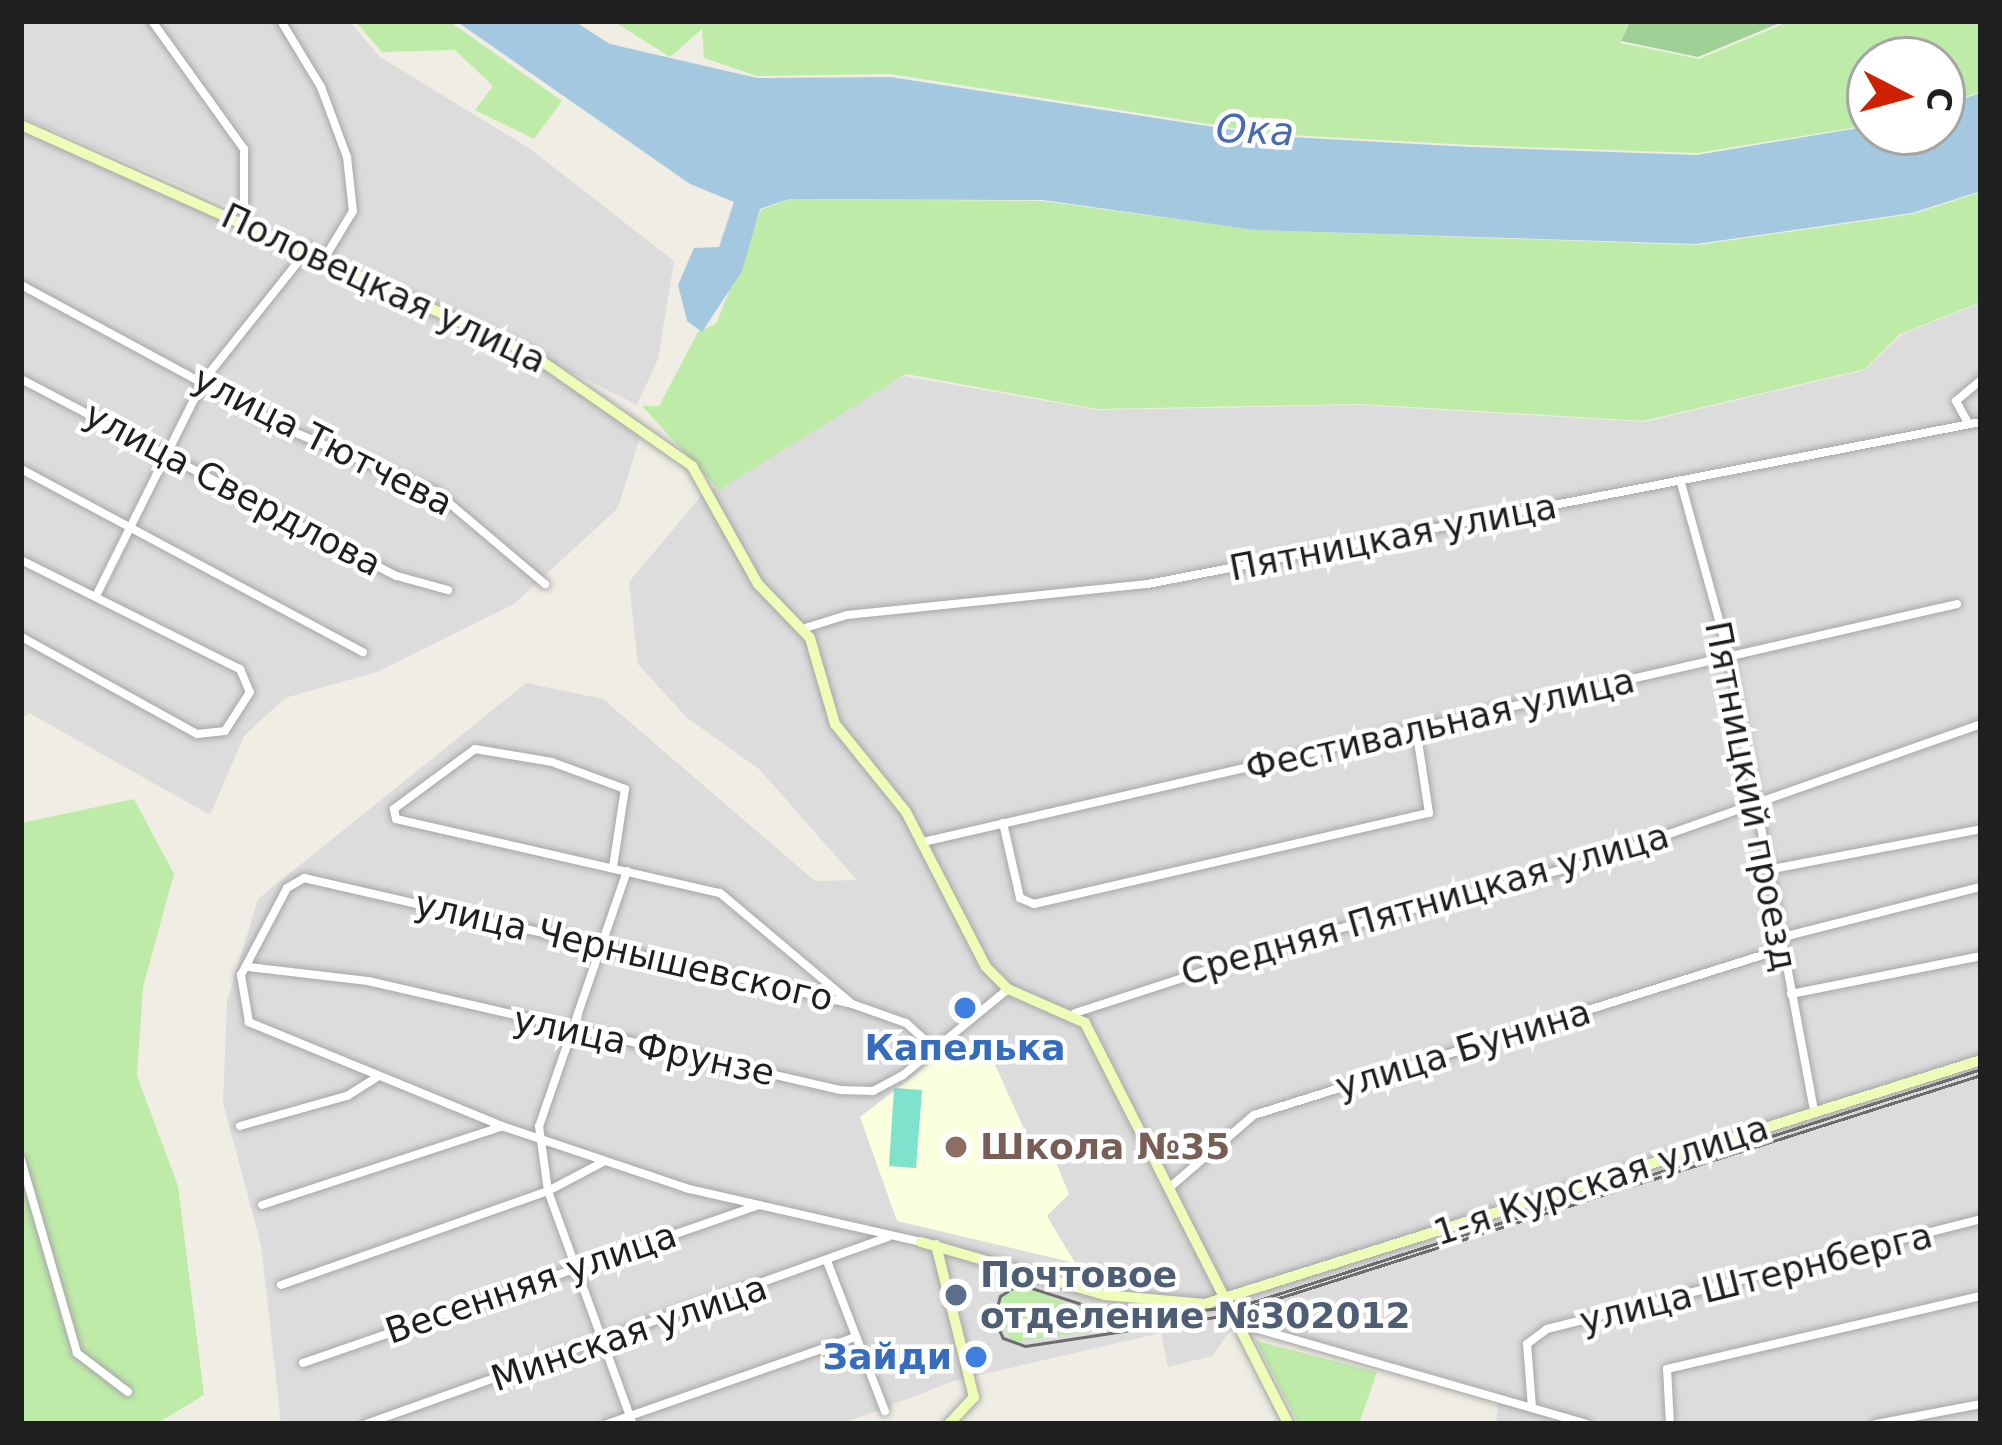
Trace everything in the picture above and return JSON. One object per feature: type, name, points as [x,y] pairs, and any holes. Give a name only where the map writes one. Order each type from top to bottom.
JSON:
[{"type":"street","points":[[152,21],[244,148],[244,221]]},
{"type":"street","points":[[281,21],[321,87],[346,157],[353,211],[327,254]]},
{"type":"street","name":"Половецкая улица","points":[[21,125],[327,254],[570,374],[675,452],[715,499],[758,584],[802,629]]},
{"type":"street","points":[[96,596],[203,381],[310,247]]},
{"type":"street","name":"улица Тютчева","points":[[21,285],[203,381],[436,492],[545,584]]},
{"type":"street","name":"улица Свердлова","points":[[21,379],[397,576],[448,590]]},
{"type":"street","points":[[1967,422],[1956,401],[1981,380]]},
{"type":"street","name":"Пятницкая улица","points":[[802,629],[847,615],[1148,584],[1981,422]]},
{"type":"street","points":[[21,469],[363,652]]},
{"type":"street","name":"Пятницкий проезд","points":[[1681,483],[1729,656],[1814,1112]]},
{"type":"street","points":[[21,560],[250,680],[225,731],[196,734],[21,638]]},
{"type":"street","name":"Фестивальная улица","points":[[923,842],[1957,604]]},
{"type":"street","points":[[802,629],[835,724],[923,842],[986,968],[1008,989],[1075,1013],[1288,1424]]},
{"type":"street","name":"Средняя Пятницкая улица","points":[[1075,1013],[1269,949],[1585,864],[1981,724]]},
{"type":"street","points":[[1003,823],[1025,904],[1213,863],[1429,813],[1416,728]]},
{"type":"street","points":[[613,867],[625,789],[552,762],[475,749],[394,809],[396,819],[720,893],[852,1004]]},
{"type":"street","points":[[1767,870],[1981,829]]},
{"type":"street","points":[[627,871],[543,1104],[541,1137],[548,1191],[631,1420]]},
{"type":"street","name":"улица Чернышевского","points":[[248,967],[286,888],[304,878],[852,1004],[906,1023],[934,1048]]},
{"type":"street","name":"улица Бунина","points":[[1169,1187],[1254,1115],[1781,944],[1981,887]]},
{"type":"street","points":[[1791,994],[1981,956]]},
{"type":"street","points":[[248,967],[240,1006],[249,1022],[377,1077],[604,1161],[921,1242]]},
{"type":"street","name":"улица Фрунзе","points":[[248,967],[368,981],[841,1090],[883,1087],[1008,989]]},
{"type":"street","name":"1-я Курская улица","points":[[921,1242],[1105,1295],[1175,1307],[1222,1300],[1981,1060]]},
{"type":"street","points":[[241,1126],[347,1096],[377,1077]]},
{"type":"street","points":[[262,1205],[502,1126]]},
{"type":"street","points":[[21,1160],[77,1354],[128,1392]]},
{"type":"street","points":[[281,1286],[548,1191],[604,1161]]},
{"type":"street","name":"Весенняя улица","points":[[303,1363],[760,1204]]},
{"type":"street","name":"улица Штернберга","points":[[1532,1407],[1527,1344],[1547,1329],[1981,1219]]},
{"type":"street","name":"Минская улица","points":[[367,1424],[889,1236]]},
{"type":"street","points":[[935,1245],[970,1407],[949,1424]]},
{"type":"street","points":[[827,1261],[885,1411]]},
{"type":"street","points":[[1670,1424],[1667,1369],[1981,1296]]},
{"type":"street","points":[[1236,1322],[1586,1424]]},
{"type":"street","points":[[607,1424],[631,1420],[856,1337]]},
{"type":"street","points":[[1876,1424],[1981,1404]]},
{"type":"shaded area","points":[[21,21],[349,21],[380,57],[529,148],[674,261],[658,359],[637,405],[311,242],[21,116]]},
{"type":"shaded area","points":[[456,21],[574,21],[610,44],[757,78],[890,77],[1272,136],[1471,147],[1697,155],[1846,130],[1846,156],[1966,156],[1966,98],[1981,93],[1981,191],[1912,213],[1696,244],[1255,230],[1043,200],[789,199],[760,209],[742,271],[702,332],[687,321],[678,285],[694,248],[719,247],[734,202],[690,184]]},
{"type":"shaded area","points":[[21,129],[326,257],[571,379],[641,434],[618,508],[514,604],[377,672],[285,698],[244,736],[210,815],[29,713],[21,720]]},
{"type":"shaded area","points":[[1981,303],[1981,1424],[1496,1424],[1499,1393],[1239,1319],[1212,1356],[1168,1367],[1161,1333],[954,1381],[842,1424],[281,1424],[261,1245],[223,1103],[227,1001],[258,899],[526,683],[603,699],[815,881],[857,880],[759,769],[687,718],[638,664],[629,582],[701,496],[904,376],[1098,410],[1361,405],[1644,422],[1865,370],[1902,334]]},
{"type":"shaded area","name":"Школа №35","points":[[986,1045],[1029,1140],[1053,1155],[1069,1194],[1047,1216],[1075,1263],[897,1221],[860,1117],[937,1058]]},
{"type":"shaded area","points":[[894,1088],[922,1090],[916,1168],[889,1166]]},
{"type":"green space","points":[[355,21],[449,21],[562,101],[534,139],[475,110],[493,86],[455,50],[382,52]]},
{"type":"green space","points":[[613,21],[1629,21],[1620,43],[1699,59],[1790,21],[1981,21],[1981,92],[1966,97],[1966,36],[1846,36],[1846,129],[1697,153],[1272,134],[890,74],[757,76],[704,58],[702,29],[670,57]]},
{"type":"green space","points":[[1630,21],[1785,21],[1698,57],[1621,41]]},
{"type":"green space","points":[[1981,192],[1981,302],[1900,334],[1865,369],[1643,421],[1360,404],[1097,409],[906,374],[719,490],[642,406],[659,406],[698,332],[716,324],[761,210],[790,199],[1043,201],[1256,230],[1697,245],[1913,214]]},
{"type":"green space","points":[[134,799],[174,874],[143,987],[137,1076],[178,1186],[204,1395],[156,1424],[21,1424],[21,823]]},
{"type":"green space","points":[[1025,1286],[1094,1315],[1153,1323],[1013,1342],[996,1311],[1007,1291]]},
{"type":"green space","points":[[1256,1341],[1377,1372],[1359,1424],[1299,1424]]},
{"type":"tram line","points":[[1981,1069],[1240,1306],[1125,1318],[1019,1284],[1000,1296],[994,1319],[1003,1338],[1025,1346],[1222,1316],[1981,1075]]},
{"type":"place","name":"Капелька","points":[[965,1008]]},
{"type":"place","name":"Школа №35","points":[[956,1147]]},
{"type":"place","name":"Почтовое отделение №302012","points":[[956,1295]]},
{"type":"place","name":"Зайди","points":[[976,1357]]},
{"type":"water label","name":"Ока","points":[[1255,131]]}]
